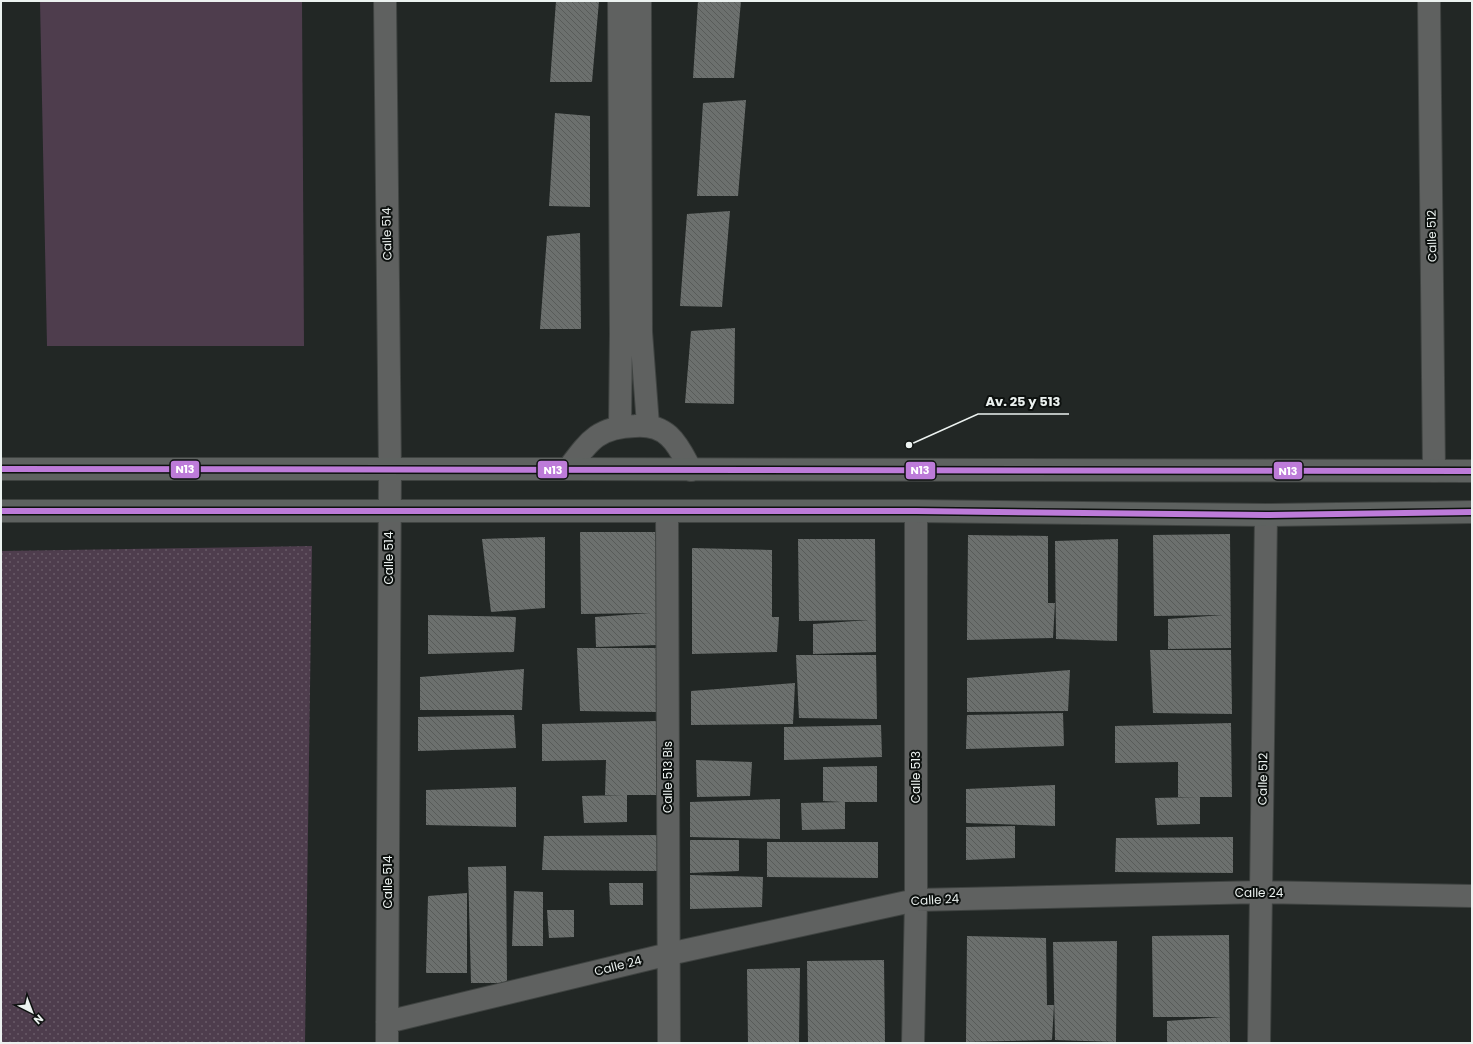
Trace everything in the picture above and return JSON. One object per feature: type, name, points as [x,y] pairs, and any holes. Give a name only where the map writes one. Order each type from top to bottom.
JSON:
[{"type":"main road","points":[[1,469],[1472,471]]},
{"type":"main road","points":[[1,511],[916,511],[1266,514],[1472,512]]},
{"type":"street","name":"Calle 514","points":[[385,1],[390,470],[387,1032]]},
{"type":"street","points":[[619,1],[630,144],[631,265],[621,352],[620,426]]},
{"type":"street","points":[[630,144],[640,1]]},
{"type":"street","name":"Calle 512","points":[[1429,1],[1434,470]]},
{"type":"street","points":[[631,265],[641,332],[648,425]]},
{"type":"street","points":[[621,352],[643,351]]},
{"type":"street","points":[[568,469],[585,447],[598,436],[620,426],[648,425],[658,428],[669,436],[676,444],[691,470]]},
{"type":"street","name":"Calle 513 Bis","points":[[667,511],[669,1043]]},
{"type":"street","name":"Calle 513","points":[[913,1043],[916,900],[916,511]]},
{"type":"street","name":"Calle 512","points":[[1259,1043],[1266,514]]},
{"type":"street","name":"Calle 24","points":[[387,1032],[669,954],[916,900],[1261,892],[1472,896]]},
{"type":"shaded area","points":[[40,1],[302,1],[304,346],[47,346]]},
{"type":"shaded area","points":[[312,546],[305,1043],[1,1043],[1,551]]},
{"type":"building","points":[[556,1],[599,1],[592,82],[550,82]]},
{"type":"building","points":[[698,1],[741,1],[734,78],[693,78]]},
{"type":"building","points":[[746,100],[738,196],[697,196],[703,103]]},
{"type":"building","points":[[555,113],[590,116],[590,207],[549,206]]},
{"type":"building","points":[[730,211],[722,307],[680,306],[687,214]]},
{"type":"building","points":[[580,233],[581,329],[540,329],[547,236]]},
{"type":"building","points":[[735,328],[734,404],[685,403],[691,331]]},
{"type":"building","points":[[580,532],[657,532],[658,645],[596,647],[595,617],[650,613],[581,614]]},
{"type":"building","points":[[1230,534],[1231,648],[1168,649],[1168,619],[1223,615],[1154,616],[1153,535]]},
{"type":"building","points":[[968,535],[1048,536],[1048,603],[1055,603],[1053,638],[967,640]]},
{"type":"building","points":[[545,537],[545,608],[491,612],[482,539]]},
{"type":"building","points":[[798,539],[875,539],[876,652],[813,654],[813,624],[869,620],[799,621]]},
{"type":"building","points":[[1118,539],[1117,641],[1056,639],[1055,541]]},
{"type":"building","points":[[692,548],[772,550],[772,617],[779,617],[777,652],[692,654]]},
{"type":"building","points":[[428,615],[516,617],[514,652],[428,654]]},
{"type":"building","points":[[577,648],[658,648],[659,712],[580,711]]},
{"type":"building","points":[[1150,650],[1231,650],[1232,714],[1153,713]]},
{"type":"building","points":[[796,655],[876,655],[877,719],[799,718]]},
{"type":"building","points":[[524,669],[522,710],[420,710],[420,677]]},
{"type":"building","points":[[1070,670],[1068,711],[967,712],[967,678]]},
{"type":"building","points":[[795,683],[793,724],[691,725],[691,691]]},
{"type":"building","points":[[1063,713],[1064,746],[966,749],[967,715]]},
{"type":"building","points":[[514,715],[516,748],[418,751],[418,717]]},
{"type":"building","points":[[659,721],[660,795],[627,795],[627,822],[584,823],[582,796],[625,795],[605,795],[606,760],[542,761],[542,724]]},
{"type":"building","points":[[1231,723],[1232,797],[1200,797],[1200,824],[1157,825],[1155,798],[1197,797],[1178,797],[1178,762],[1115,763],[1115,726]]},
{"type":"building","points":[[881,725],[882,757],[784,760],[784,727]]},
{"type":"building","points":[[696,760],[752,762],[750,796],[697,797]]},
{"type":"building","points":[[877,766],[877,802],[845,802],[845,829],[802,830],[801,803],[842,802],[823,801],[823,767]]},
{"type":"building","points":[[1055,785],[1055,826],[966,823],[966,789]]},
{"type":"building","points":[[516,787],[516,827],[426,825],[426,790]]},
{"type":"building","points":[[780,799],[780,839],[690,837],[690,802]]},
{"type":"building","points":[[1015,826],[1015,858],[966,860],[966,827]]},
{"type":"building","points":[[660,835],[660,871],[542,870],[544,836]]},
{"type":"building","points":[[1233,837],[1233,873],[1115,872],[1116,838]]},
{"type":"building","points":[[690,840],[739,840],[739,871],[690,873]]},
{"type":"building","points":[[767,842],[878,842],[878,878],[767,877]]},
{"type":"building","points":[[506,866],[507,983],[471,983],[468,867]]},
{"type":"building","points":[[690,875],[763,877],[762,907],[690,909]]},
{"type":"building","points":[[609,883],[643,883],[643,905],[610,905]]},
{"type":"building","points":[[514,891],[543,892],[543,946],[512,946]]},
{"type":"building","points":[[467,893],[467,973],[426,973],[428,896]]},
{"type":"building","points":[[547,910],[574,910],[574,937],[549,938]]},
{"type":"building","points":[[1229,935],[1230,1043],[1167,1043],[1167,1021],[1223,1017],[1153,1017],[1152,936]]},
{"type":"building","points":[[967,936],[1046,938],[1047,1005],[1054,1005],[1052,1040],[966,1042]]},
{"type":"building","points":[[1117,941],[1116,1042],[1055,1040],[1053,942]]},
{"type":"building","points":[[884,960],[885,1043],[808,1043],[807,961]]},
{"type":"building","points":[[800,968],[799,1043],[748,1043],[747,969]]},
{"type":"transit line","name":"N13","points":[[1,469],[1472,471]]},
{"type":"transit line","name":"N13","points":[[1,511],[916,511],[1266,515],[1472,512]]},
{"type":"place","name":"Av. 25 y 513","points":[[909,445]]}]
